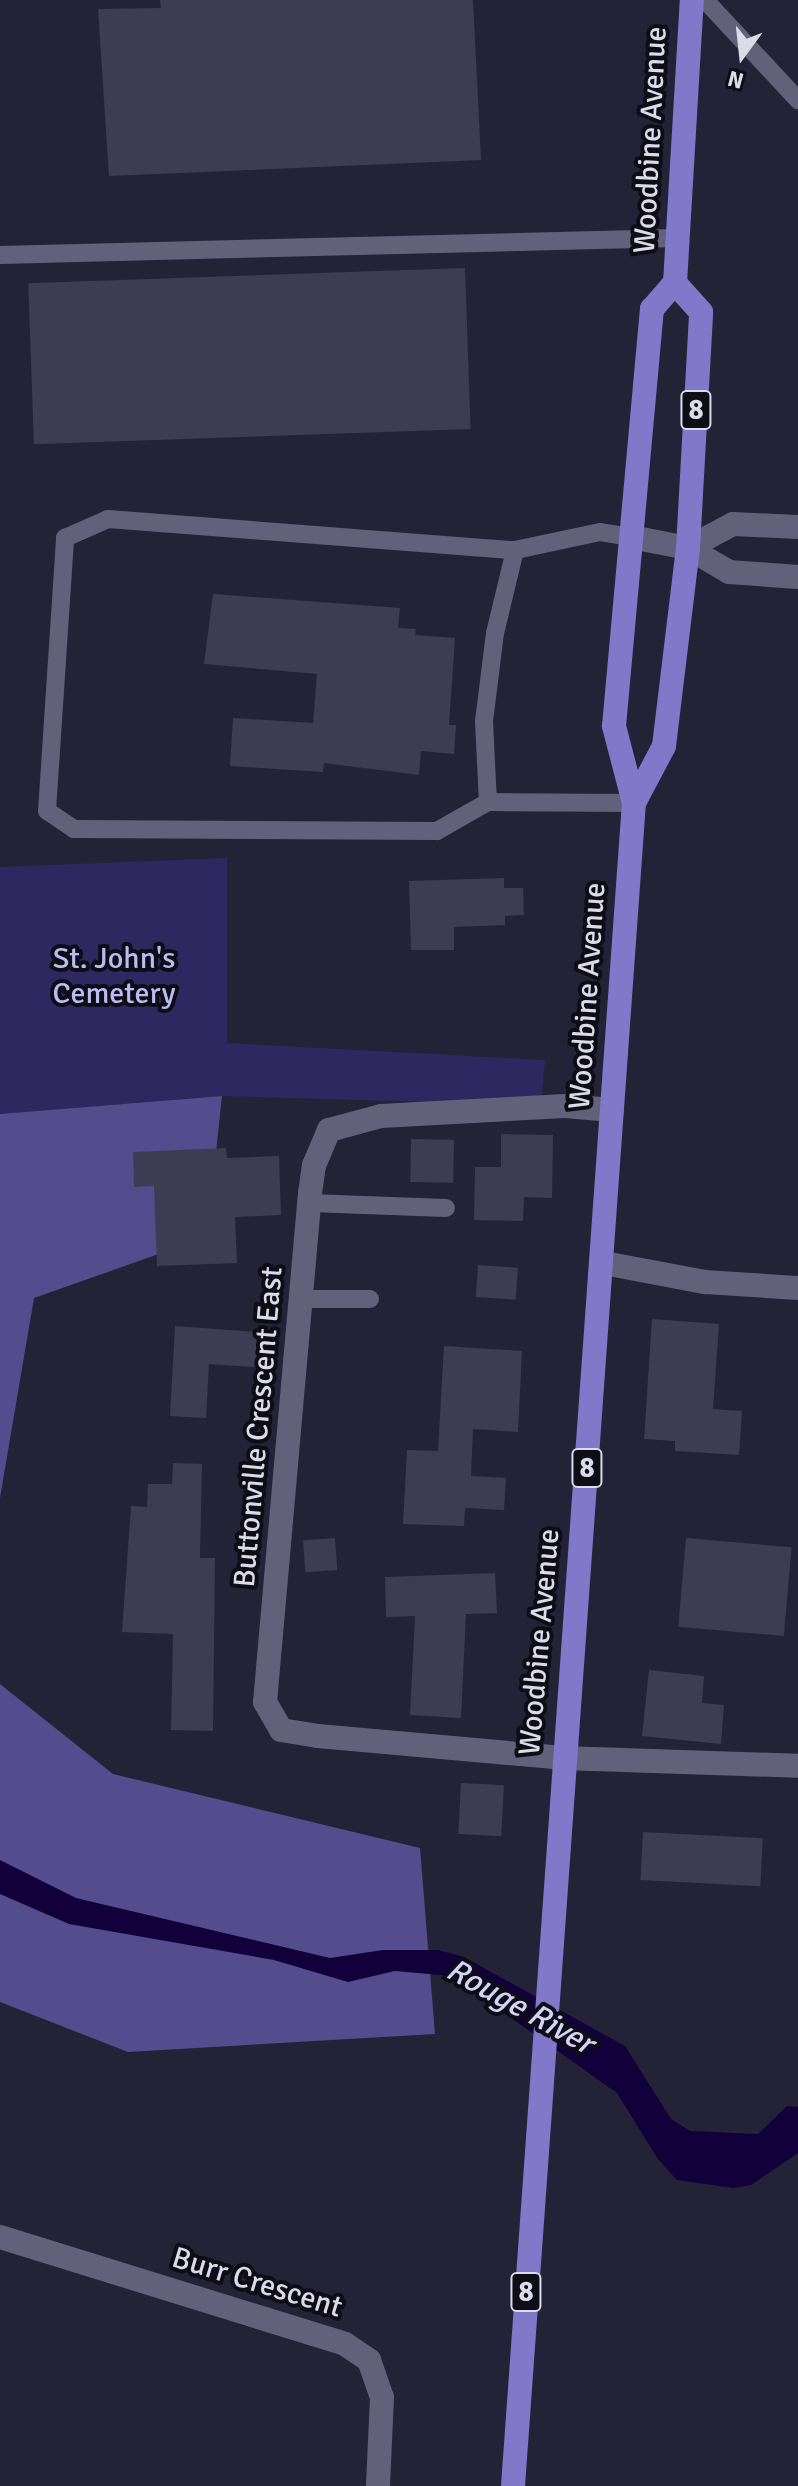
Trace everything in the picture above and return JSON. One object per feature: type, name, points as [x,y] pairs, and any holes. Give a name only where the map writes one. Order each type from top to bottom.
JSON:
[{"type":"main road","name":"Woodbine Avenue","points":[[513,2486],[563,1758],[604,1263],[634,803],[614,726],[652,309],[675,283],[692,0]]},
{"type":"main road","name":"Woodbine Avenue","points":[[634,803],[664,746],[688,548],[701,312],[675,283]]},
{"type":"street","points":[[688,548],[733,524],[798,527]]},
{"type":"street","points":[[631,537],[688,548],[729,572],[798,577]]},
{"type":"street","name":"Buttonville Crescent East","points":[[612,1110],[565,1106],[350,1122],[329,1130],[319,1147],[310,1203],[265,1702],[270,1717],[281,1730],[318,1736],[563,1758],[798,1766]]},
{"type":"street","points":[[604,1263],[705,1282],[798,1288]]},
{"type":"street","name":"Burr Crescent","points":[[0,2237],[345,2344],[369,2360],[382,2397],[378,2486]]},
{"type":"lane","points":[[705,0],[798,100]]},
{"type":"lane","points":[[0,255],[677,238]]},
{"type":"lane","points":[[631,537],[600,532],[515,550],[108,519],[65,538],[47,811],[74,829],[437,831],[488,802],[634,803]]},
{"type":"lane","points":[[488,802],[484,721],[495,633],[515,550]]},
{"type":"lane","points":[[310,1203],[446,1208]]},
{"type":"lane","points":[[302,1299],[370,1299]]},
{"type":"green space","name":"St. John's Cemetery","points":[[227,858],[227,1043],[545,1060],[541,1105],[222,1096],[0,1114],[0,867]]},
{"type":"shaded area","points":[[222,1096],[207,1237],[34,1298],[0,1498],[0,1114]]},
{"type":"shaded area","points":[[0,1684],[113,1774],[420,1848],[435,2034],[128,2052],[0,2002]]},
{"type":"water","name":"Rouge River","points":[[0,1860],[76,1898],[330,1958],[383,1950],[438,1950],[464,1957],[625,2046],[671,2119],[690,2131],[758,2134],[787,2106],[798,2107],[798,2153],[751,2185],[733,2188],[677,2180],[658,2159],[617,2093],[452,1976],[395,1971],[348,1982],[274,1960],[69,1924],[0,1894]]},
{"type":"building","points":[[160,0],[473,0],[481,160],[109,176],[98,9],[161,8]]},
{"type":"building","points":[[465,268],[471,429],[34,444],[28,283]]},
{"type":"building","points":[[213,594],[400,608],[398,628],[416,629],[415,635],[455,638],[449,725],[456,725],[454,754],[421,751],[419,775],[324,763],[323,772],[230,766],[233,718],[313,723],[317,674],[204,664]]},
{"type":"building","points":[[504,878],[504,888],[523,888],[524,915],[505,916],[505,925],[454,927],[454,950],[411,950],[409,881]]},
{"type":"building","points":[[501,1134],[553,1135],[552,1198],[524,1197],[523,1221],[474,1220],[475,1167],[501,1167]]},
{"type":"building","points":[[411,1139],[454,1140],[453,1183],[410,1182]]},
{"type":"building","points":[[226,1148],[227,1158],[279,1156],[281,1215],[235,1217],[237,1263],[157,1266],[154,1186],[134,1187],[133,1152]]},
{"type":"building","points":[[478,1265],[518,1268],[516,1300],[476,1297]]},
{"type":"building","points":[[652,1319],[719,1324],[713,1409],[742,1411],[739,1455],[675,1451],[675,1441],[644,1439]]},
{"type":"building","points":[[175,1326],[271,1333],[268,1368],[209,1364],[206,1418],[170,1416]]},
{"type":"building","points":[[444,1346],[522,1351],[518,1432],[473,1429],[471,1476],[506,1478],[504,1510],[465,1508],[464,1526],[403,1524],[407,1450],[438,1451]]},
{"type":"building","points":[[173,1463],[202,1464],[200,1558],[215,1558],[213,1731],[171,1730],[173,1634],[122,1632],[131,1506],[147,1507],[148,1484],[172,1484]]},
{"type":"building","points":[[335,1538],[337,1570],[305,1572],[303,1540]]},
{"type":"building","points":[[686,1538],[792,1547],[784,1636],[678,1627]]},
{"type":"building","points":[[495,1573],[497,1613],[466,1614],[461,1718],[410,1715],[415,1616],[386,1617],[385,1577]]},
{"type":"building","points":[[649,1670],[704,1676],[702,1703],[724,1705],[721,1744],[642,1736]]},
{"type":"building","points":[[461,1783],[504,1785],[501,1836],[458,1834]]},
{"type":"building","points":[[643,1832],[763,1838],[760,1886],[640,1880]]}]
